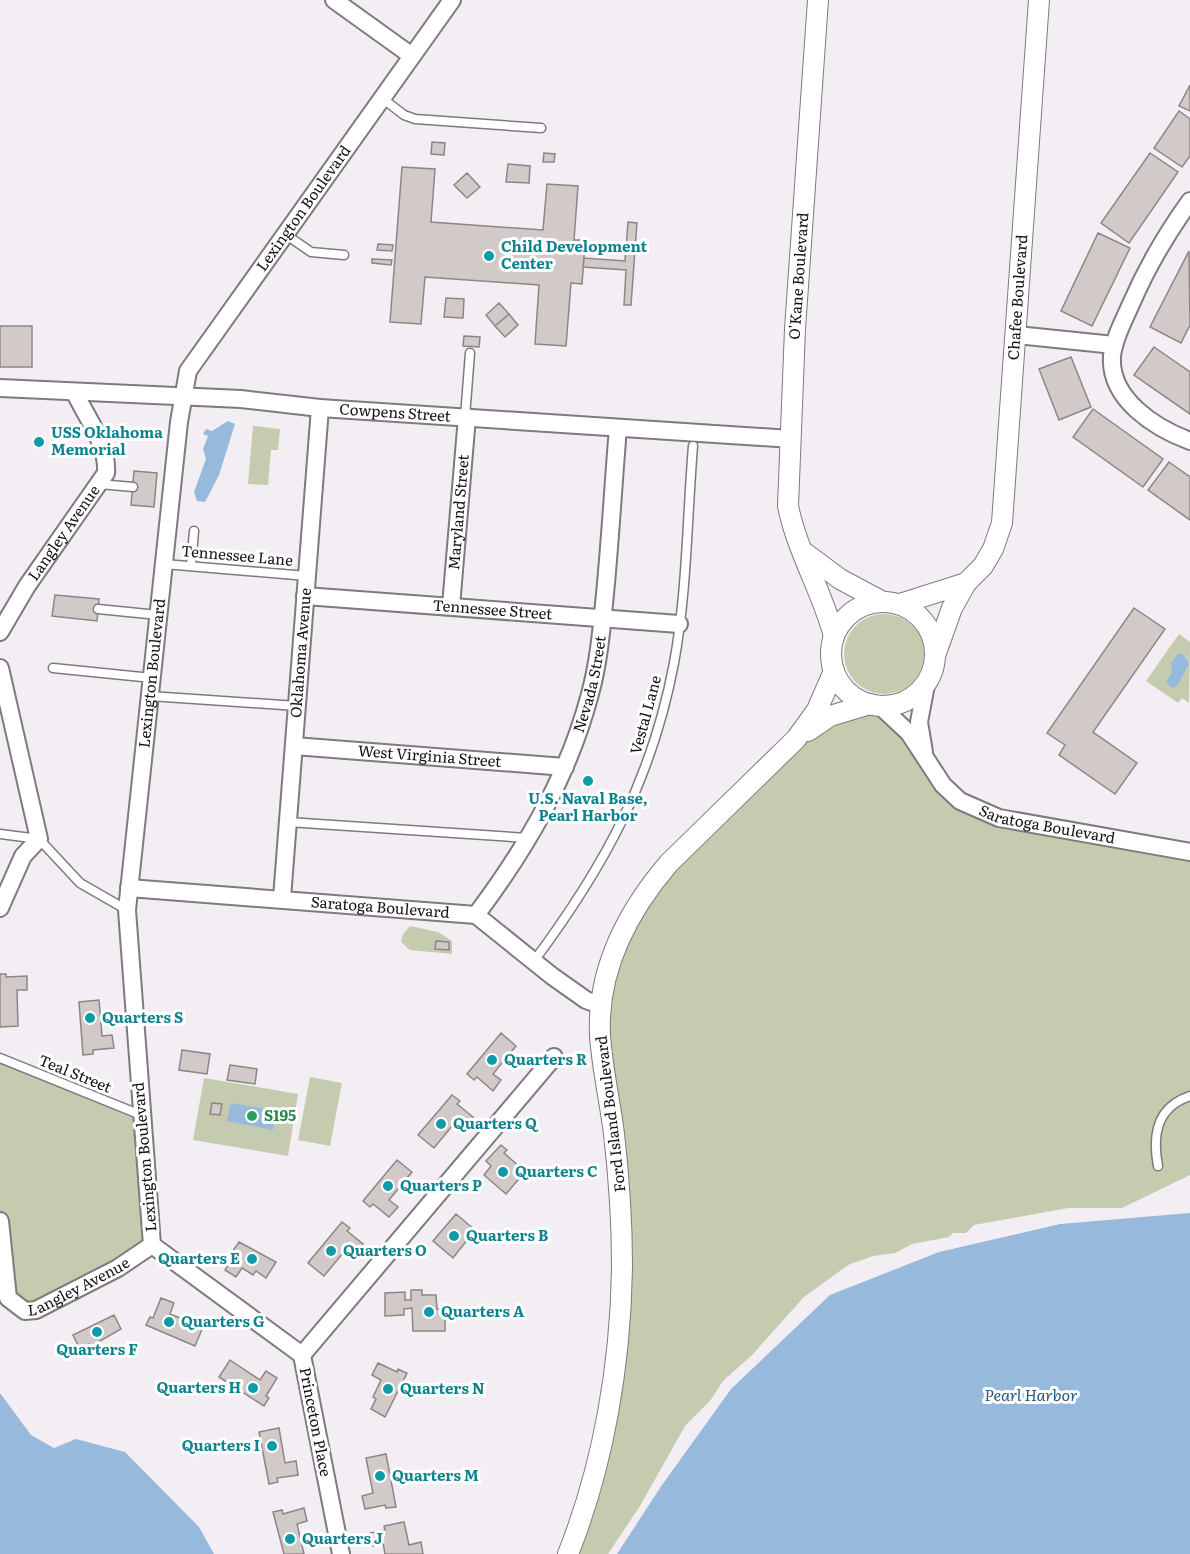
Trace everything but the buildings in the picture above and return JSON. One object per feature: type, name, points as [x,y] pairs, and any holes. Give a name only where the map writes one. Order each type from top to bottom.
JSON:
[{"type":"street","points":[[334,0],[412,57]]},
{"type":"street","name":"Lexington Boulevard","points":[[302,1355],[152,1245],[127,910],[182,396],[188,371],[452,0]]},
{"type":"street","name":"O'Kane Boulevard","points":[[818,0],[795,329],[788,506],[801,550],[820,594],[834,636]]},
{"type":"street","name":"Chafee Boulevard","points":[[936,653],[952,608],[966,583],[983,566],[993,549],[1002,523],[1039,0]]},
{"type":"street","points":[[1190,201],[1153,259],[1114,345],[1113,367],[1122,394],[1166,431],[1190,441]]},
{"type":"street","points":[[1017,335],[1114,345]]},
{"type":"street","name":"Cowpens Street","points":[[0,388],[182,396],[320,408],[791,440]]},
{"type":"street","name":"Langley Avenue","points":[[0,632],[27,586],[106,472],[107,460],[77,398]]},
{"type":"street","name":"Oklahoma Avenue","points":[[282,898],[320,408]]},
{"type":"street","name":"Maryland Street","points":[[452,606],[466,417]]},
{"type":"street","name":"Nevada Street","points":[[476,915],[529,838],[554,795],[591,693],[603,618],[618,428]]},
{"type":"street","points":[[801,550],[821,567],[892,603],[914,612],[926,623],[933,637],[936,653],[935,664],[926,685],[905,701],[875,705],[848,692],[834,671],[831,654],[834,636],[842,622],[853,611],[867,604],[892,603],[966,583]]},
{"type":"street","name":"Tennessee Street","points":[[305,596],[679,624]]},
{"type":"street","points":[[0,668],[14,740],[39,839],[23,856],[0,908]]},
{"type":"street","name":"Ford Island Boulevard","points":[[796,740],[817,710],[834,671]]},
{"type":"street","name":"Saratoga Boulevard","points":[[925,758],[920,722],[926,685]]},
{"type":"street","name":"Ford Island Boulevard","points":[[568,1554],[582,1514],[604,1430],[620,1317],[621,1202],[602,1049],[602,1006],[611,958],[638,903],[669,862],[796,740],[830,716],[875,705]]},
{"type":"street","name":"Saratoga Boulevard","points":[[875,705],[909,733],[943,785],[960,801],[999,818],[1190,852]]},
{"type":"street","name":"West Virginia Street","points":[[294,746],[565,767]]},
{"type":"street","name":"Saratoga Boulevard","points":[[129,888],[282,898],[476,915]]},
{"type":"street","points":[[476,915],[586,1000],[602,1006]]},
{"type":"street","name":"Princeton Place","points":[[341,1554],[302,1355],[554,1057]]},
{"type":"street","name":"Langley Avenue","points":[[0,1221],[5,1288],[8,1298],[26,1311],[36,1310],[118,1268],[152,1245]]},
{"type":"lane","points":[[382,98],[404,115],[415,118],[541,128]]},
{"type":"lane","points":[[285,234],[310,252],[344,255]]},
{"type":"lane","points":[[466,417],[470,353]]},
{"type":"lane","name":"Vestal Lane","points":[[534,962],[594,876],[629,808],[649,761],[665,702],[679,624],[693,446]]},
{"type":"lane","points":[[99,484],[133,487]]},
{"type":"lane","points":[[191,566],[194,531]]},
{"type":"lane","name":"Tennessee Lane","points":[[164,564],[307,576]]},
{"type":"lane","points":[[98,609],[158,615]]},
{"type":"lane","points":[[53,668],[152,678]]},
{"type":"lane","points":[[150,696],[297,706]]},
{"type":"lane","points":[[288,822],[529,838]]},
{"type":"lane","points":[[0,834],[39,839],[80,883],[127,910]]},
{"type":"lane","name":"Teal Street","points":[[0,1058],[141,1115]]},
{"type":"lane","points":[[1158,1166],[1156,1130],[1161,1114],[1180,1099],[1190,1095]]},
{"type":"green space","points":[[253,426],[280,429],[278,450],[271,450],[268,485],[248,484]]},
{"type":"green space","points":[[884,614],[899,617],[912,626],[921,639],[924,654],[921,669],[912,682],[899,691],[884,694],[869,691],[856,682],[847,669],[844,654],[847,639],[856,626],[869,617]]},
{"type":"green space","points":[[1179,634],[1190,642],[1189,703],[1182,698],[1178,703],[1146,681]]},
{"type":"green space","points":[[870,704],[977,810],[1190,852],[1190,1175],[1122,1208],[1068,1208],[974,1225],[966,1233],[953,1233],[949,1237],[912,1244],[895,1253],[873,1256],[848,1265],[804,1297],[752,1355],[723,1381],[710,1401],[685,1426],[640,1506],[608,1554],[571,1554],[620,1316],[602,1049],[626,923],[796,739]]},
{"type":"green space","points":[[410,926],[438,932],[452,941],[452,954],[410,950],[401,942],[403,934]]},
{"type":"green space","points":[[0,1058],[141,1115],[152,1245],[36,1310],[16,1306],[0,1221]]},
{"type":"green space","points":[[310,1077],[342,1083],[330,1146],[298,1140]]},
{"type":"green space","points":[[204,1078],[298,1094],[288,1156],[193,1140]]},
{"type":"water","points":[[228,421],[235,424],[219,475],[205,502],[197,501],[194,492],[206,459],[203,449],[208,436],[203,434],[206,429],[212,431]]},
{"type":"water","points":[[1178,654],[1183,654],[1189,664],[1177,686],[1173,688],[1166,683],[1172,672],[1171,663]]},
{"type":"water","name":"S195","points":[[231,1103],[276,1111],[273,1130],[227,1121]]},
{"type":"water","name":"Pearl Harbor","points":[[1190,1213],[1190,1554],[617,1554],[662,1485],[731,1389],[830,1295],[939,1252],[1060,1224]]},
{"type":"water","points":[[0,1393],[31,1435],[54,1448],[76,1439],[125,1452],[199,1527],[214,1554],[0,1554]]},
{"type":"place","name":"Child Development Center","points":[[489,256]]},
{"type":"place","name":"USS Oklahoma Memorial","points":[[39,442]]},
{"type":"place","name":"U.S. Naval Base, Pearl Harbor","points":[[588,781]]},
{"type":"place","name":"Quarters S","points":[[90,1018]]},
{"type":"place","name":"Quarters R","points":[[492,1060]]},
{"type":"place","name":"S195","points":[[252,1116]]},
{"type":"place","name":"Quarters Q","points":[[441,1124]]},
{"type":"place","name":"Quarters C","points":[[503,1172]]},
{"type":"place","name":"Quarters P","points":[[388,1186]]},
{"type":"place","name":"Quarters B","points":[[454,1236]]},
{"type":"place","name":"Quarters O","points":[[331,1251]]},
{"type":"place","name":"Quarters E","points":[[252,1259]]},
{"type":"place","name":"Quarters A","points":[[429,1312]]},
{"type":"place","name":"Quarters G","points":[[169,1322]]},
{"type":"place","name":"Quarters F","points":[[97,1332]]},
{"type":"place","name":"Quarters H","points":[[253,1388]]},
{"type":"place","name":"Quarters N","points":[[388,1389]]},
{"type":"place","name":"Quarters I","points":[[272,1446]]},
{"type":"place","name":"Quarters M","points":[[380,1476]]},
{"type":"place","name":"Quarters J","points":[[290,1539]]}]
